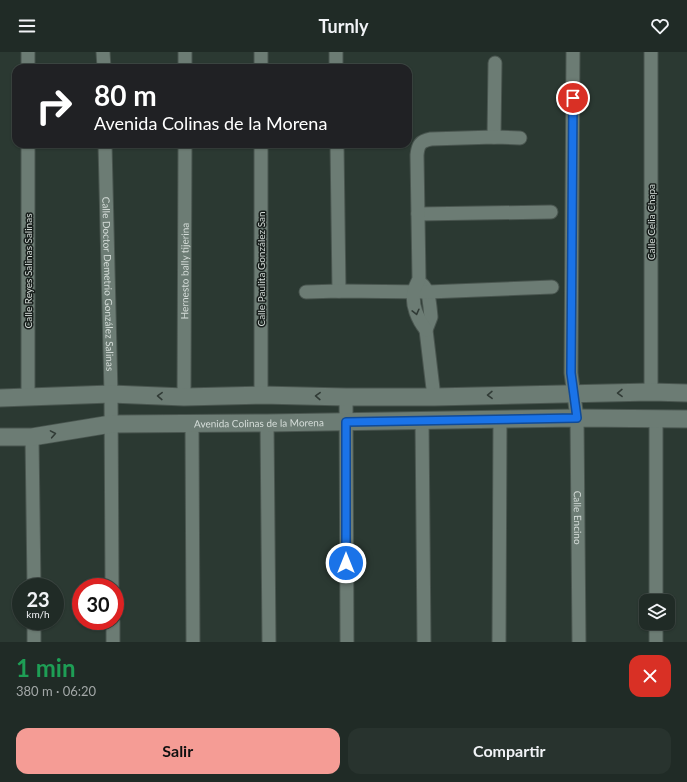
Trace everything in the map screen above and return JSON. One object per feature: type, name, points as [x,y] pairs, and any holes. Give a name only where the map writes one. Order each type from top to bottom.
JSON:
[{"type":"street","points":[[28,52],[28,64]]},
{"type":"street","points":[[104,52],[104,64]]},
{"type":"street","points":[[185,52],[185,64]]},
{"type":"street","points":[[261,52],[261,64]]},
{"type":"street","points":[[336,52],[336,64]]},
{"type":"street","name":"Calle Encino","points":[[573,52],[571,373],[577,418],[579,642]]},
{"type":"street","name":"Calle Celia Chapa","points":[[651,52],[651,392]]},
{"type":"street","points":[[494,137],[495,63]]},
{"type":"street","points":[[426,330],[418,319],[414,292],[419,279],[417,155],[420,143],[431,139],[494,137],[520,138]]},
{"type":"street","name":"Calle Reyes Salinas Salinas","points":[[28,148],[28,398]]},
{"type":"street","name":"Calle Doctor Demetrio González Salinas","points":[[105,148],[111,394],[112,578]]},
{"type":"street","name":"Hernesto bally tijerina","points":[[184,397],[185,148]]},
{"type":"street","name":"Calle Paulita González San","points":[[261,148],[261,395]]},
{"type":"street","points":[[337,148],[338,291]]},
{"type":"street","points":[[418,214],[551,212]]},
{"type":"street","points":[[419,279],[428,292],[431,317],[426,330],[434,397]]},
{"type":"street","points":[[306,292],[428,292],[552,287]]},
{"type":"street","points":[[0,398],[111,394],[184,397],[261,395],[434,397],[651,392],[687,393]]},
{"type":"street","points":[[346,397],[347,642]]},
{"type":"street","name":"Avenida Colinas de la Morena","points":[[0,437],[32,437],[111,424],[577,418],[687,419]]},
{"type":"street","points":[[656,418],[656,594]]},
{"type":"street","points":[[499,642],[500,419]]},
{"type":"street","points":[[422,420],[424,642]]},
{"type":"street","points":[[267,423],[269,642]]},
{"type":"street","points":[[192,424],[193,642]]},
{"type":"street","points":[[32,437],[34,578]]},
{"type":"street","points":[[34,630],[34,642]]},
{"type":"street","points":[[113,630],[113,642]]},
{"type":"street","points":[[656,630],[656,642]]},
{"type":"route","points":[[346,563],[346,422],[577,418],[571,373],[573,98]]}]
